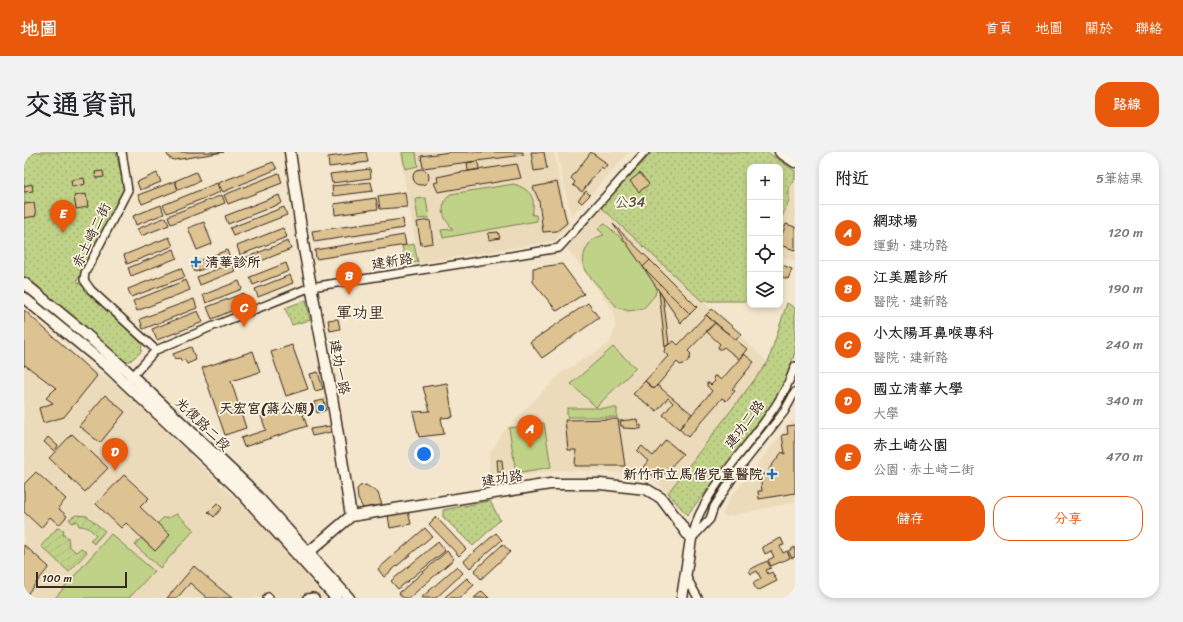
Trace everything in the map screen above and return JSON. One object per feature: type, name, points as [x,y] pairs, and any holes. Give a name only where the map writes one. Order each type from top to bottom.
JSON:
[{"type":"street","name":"赤土崎二街","points":[[122,152],[128,190],[85,273],[84,280],[94,292],[156,350]]},
{"type":"street","name":"建功一路","points":[[290,152],[311,287],[332,397],[351,516]]},
{"type":"street","name":"建新路","points":[[129,380],[156,350],[211,326],[311,287],[559,248],[645,152]]},
{"type":"street","points":[[780,152],[795,162]]},
{"type":"street","name":"光復路二段","points":[[24,283],[82,331],[129,380],[241,485],[305,555],[350,598]]},
{"type":"street","name":"光復路二段","points":[[24,298],[108,367],[129,380]]},
{"type":"street","name":"建功二路","points":[[682,598],[691,539],[700,514],[728,469],[776,405],[786,389],[795,366]]},
{"type":"street","name":"建功二路","points":[[691,539],[710,519],[714,507],[735,474],[784,412],[795,392]]},
{"type":"street","name":"建功路","points":[[351,516],[550,484],[600,484],[646,488],[660,498],[691,539]]},
{"type":"street","points":[[305,555],[351,516]]},
{"type":"street","name":"光復路二段","points":[[305,555],[336,598]]},
{"type":"street","points":[[686,576],[698,598]]},
{"type":"street","points":[[307,598],[314,598]]},
{"type":"shaded area","points":[[400,152],[554,152],[569,224],[555,241],[419,263]]},
{"type":"shaded area","points":[[557,152],[629,152],[571,217]]},
{"type":"shaded area","points":[[795,179],[795,261],[783,257],[783,214],[789,201],[789,188]]},
{"type":"shaded area","points":[[601,207],[768,362],[695,461],[668,493],[654,480],[632,473],[558,470],[489,481],[489,455],[504,431],[561,373],[609,344],[615,328],[614,312],[567,248]]},
{"type":"shaded area","points":[[24,313],[104,378],[117,383],[242,505],[280,545],[325,598],[24,598]]},
{"type":"shaded area","name":"新竹市立馬偕兒童醫院","points":[[794,419],[795,502],[725,517],[722,514],[733,494]]},
{"type":"green space","points":[[24,152],[116,152],[124,189],[77,281],[142,344],[141,352],[130,361],[122,362],[88,330],[24,277]]},
{"type":"green space","points":[[402,152],[416,152],[418,166],[405,169]]},
{"type":"green space","name":"公34","points":[[652,152],[767,152],[795,171],[795,179],[789,188],[789,201],[783,214],[783,164],[747,164],[746,301],[702,301],[601,207]]},
{"type":"green space","points":[[514,184],[525,189],[531,195],[533,199],[532,215],[536,215],[537,221],[443,238],[441,230],[453,229],[446,221],[443,212],[444,203],[450,194]]},
{"type":"green space","points":[[426,198],[429,218],[418,219],[415,199]]},
{"type":"green space","points":[[604,223],[653,267],[657,287],[655,295],[643,309],[628,311],[617,307],[585,271],[583,259],[586,248],[593,240],[604,235],[598,229]]},
{"type":"green space","points":[[414,244],[418,262],[406,264],[402,246]]},
{"type":"green space","points":[[306,300],[310,320],[292,325],[285,308]]},
{"type":"green space","points":[[787,303],[795,308],[795,352],[779,401],[687,515],[668,493],[768,362]]},
{"type":"green space","points":[[613,347],[636,368],[596,407],[571,384]]},
{"type":"green space","points":[[567,408],[617,408],[617,417],[567,417]]},
{"type":"green space","points":[[544,423],[551,467],[516,473],[509,428]]},
{"type":"green space","points":[[490,501],[500,520],[473,546],[443,517],[443,510]]},
{"type":"green space","points":[[177,514],[194,530],[160,568],[135,545],[141,538],[155,551],[158,523],[163,518],[168,518]]},
{"type":"green space","points":[[76,515],[87,516],[105,531],[94,544],[90,540],[96,535],[92,531],[88,528],[79,526],[77,521],[72,523],[69,519]]},
{"type":"green space","points":[[57,528],[64,530],[63,535],[68,537],[69,546],[76,552],[81,548],[87,552],[69,572],[41,546]]},
{"type":"green space","points":[[111,534],[154,571],[129,598],[55,598]]},
{"type":"building","points":[[166,152],[224,152],[174,160],[169,158]]},
{"type":"building","points":[[366,152],[368,162],[329,167],[328,157]]},
{"type":"building","points":[[450,152],[523,152],[523,155],[423,168],[421,156]]},
{"type":"building","points":[[531,152],[544,152],[547,169],[534,171]]},
{"type":"building","points":[[591,152],[607,165],[604,169],[601,167],[582,192],[573,185],[575,182],[571,178]]},
{"type":"building","points":[[478,161],[479,169],[468,171],[467,163]]},
{"type":"building","points":[[273,162],[277,169],[223,192],[218,183]]},
{"type":"building","points":[[517,164],[521,178],[438,192],[434,183],[438,182],[437,177]]},
{"type":"building","points":[[370,169],[371,178],[332,183],[330,174]]},
{"type":"building","points":[[418,169],[424,169],[429,174],[427,183],[424,185],[418,185],[413,180],[413,174]]},
{"type":"building","points":[[103,171],[104,177],[96,178],[95,172]]},
{"type":"building","points":[[196,172],[200,181],[178,190],[175,181]]},
{"type":"building","points":[[157,173],[161,182],[140,190],[137,182]]},
{"type":"building","points":[[279,173],[282,183],[228,204],[224,195]]},
{"type":"building","points":[[640,173],[649,184],[639,192],[630,181]]},
{"type":"building","points":[[84,178],[85,184],[72,187],[71,180]]},
{"type":"building","points":[[175,181],[178,190],[142,204],[138,195]]},
{"type":"building","points":[[371,182],[373,191],[333,196],[332,186]]},
{"type":"building","points":[[557,182],[567,223],[557,231],[543,232],[539,201],[533,187]]},
{"type":"building","points":[[217,183],[220,192],[167,213],[163,205]]},
{"type":"building","points":[[32,184],[33,191],[24,192],[24,186]]},
{"type":"building","points":[[586,191],[590,195],[582,203],[578,200]]},
{"type":"building","points":[[405,192],[407,207],[380,209],[378,196]]},
{"type":"building","points":[[86,194],[88,207],[76,209],[74,196]]},
{"type":"building","points":[[222,195],[225,203],[171,224],[168,216]]},
{"type":"building","points":[[279,195],[282,203],[228,224],[225,216]]},
{"type":"building","points":[[376,198],[378,209],[335,215],[334,204]]},
{"type":"building","points":[[34,203],[36,216],[24,218],[24,204]]},
{"type":"building","points":[[161,205],[164,214],[136,225],[133,216]]},
{"type":"building","points":[[284,207],[287,215],[233,236],[230,228]]},
{"type":"building","points":[[166,217],[169,225],[141,236],[137,229]]},
{"type":"building","points":[[403,219],[404,228],[314,242],[312,231]]},
{"type":"building","points":[[430,220],[433,243],[421,245],[417,222]]},
{"type":"building","points":[[204,222],[212,244],[197,250],[188,228]]},
{"type":"building","points":[[613,224],[650,260],[643,267]]},
{"type":"building","points":[[786,224],[795,227],[795,250],[783,246],[783,232]]},
{"type":"building","points":[[283,228],[287,237],[240,255],[237,246]]},
{"type":"building","points":[[498,232],[500,238],[489,240],[488,233]]},
{"type":"building","points":[[404,235],[406,245],[316,259],[315,250]]},
{"type":"building","points":[[169,237],[173,246],[127,264],[124,255]]},
{"type":"building","points":[[288,241],[291,249],[246,267],[242,259]]},
{"type":"building","points":[[174,249],[177,258],[131,276],[128,268]]},
{"type":"building","points":[[227,250],[230,259],[195,272],[191,264]]},
{"type":"building","points":[[650,260],[697,307],[690,314],[643,267]]},
{"type":"building","points":[[232,263],[235,271],[200,285],[197,277]]},
{"type":"building","points":[[286,263],[289,271],[253,285],[250,277]]},
{"type":"building","points":[[562,264],[584,294],[557,311],[533,282],[533,268]]},
{"type":"building","points":[[783,265],[792,269],[788,279],[783,277]]},
{"type":"building","points":[[643,267],[690,314],[681,323],[663,297]]},
{"type":"building","points":[[181,268],[185,277],[131,297],[128,289]]},
{"type":"building","points":[[290,275],[293,283],[258,297],[255,289]]},
{"type":"building","points":[[186,280],[190,290],[137,311],[133,301]]},
{"type":"building","points":[[239,281],[242,289],[206,303],[203,295]]},
{"type":"building","points":[[659,291],[663,297],[669,344],[665,347]]},
{"type":"building","points":[[244,293],[248,304],[212,319],[207,307]]},
{"type":"building","points":[[194,299],[197,308],[143,329],[140,319]]},
{"type":"building","points":[[588,303],[599,318],[542,358],[530,342]]},
{"type":"building","points":[[712,309],[741,334],[736,340],[706,315]]},
{"type":"building","points":[[24,310],[97,376],[64,417],[43,423],[39,408],[53,403],[46,398],[56,388],[25,365],[24,367]]},
{"type":"building","points":[[198,311],[203,322],[157,340],[152,329]]},
{"type":"building","points":[[706,315],[715,323],[688,351],[691,354],[686,363],[680,365],[677,362],[654,389],[645,381],[668,356],[664,352],[665,347],[674,341],[678,345]]},
{"type":"building","points":[[338,319],[340,329],[330,331],[328,320]]},
{"type":"building","points":[[715,323],[747,349],[739,359],[724,347],[719,349],[718,347],[720,344],[706,331]]},
{"type":"building","points":[[292,345],[308,389],[286,396],[271,352]]},
{"type":"building","points":[[191,347],[196,360],[187,364],[185,360],[181,361],[180,358],[175,359],[173,354]]},
{"type":"building","points":[[253,351],[260,372],[231,381],[246,428],[225,435],[202,368]]},
{"type":"building","points":[[744,354],[754,362],[732,389],[735,391],[726,401],[722,398],[688,437],[679,429],[712,391],[707,386],[707,383],[711,385],[715,381],[713,379],[714,376],[721,380]]},
{"type":"building","points":[[318,372],[323,389],[315,391],[310,374]]},
{"type":"building","points":[[645,381],[654,389],[657,385],[692,414],[679,429],[663,415],[673,403],[668,398],[657,411],[633,394]]},
{"type":"building","points":[[447,383],[453,417],[441,418],[444,434],[419,437],[413,412],[430,411],[423,387]]},
{"type":"building","points":[[105,395],[125,412],[100,443],[79,426]]},
{"type":"building","name":"天宏宮(蔣公廟)","points":[[324,400],[326,410],[317,413],[314,402]]},
{"type":"building","points":[[299,403],[307,426],[244,447],[241,438],[266,430],[261,416]]},
{"type":"building","points":[[618,419],[625,466],[575,466],[576,450],[568,450],[565,420]]},
{"type":"building","points":[[637,419],[638,425],[641,425],[641,429],[623,428],[623,426],[621,426],[620,421]]},
{"type":"building","name":"新竹市立馬偕兒童醫院","points":[[795,425],[795,493],[759,499],[758,491],[762,491],[760,475],[771,473],[769,469],[782,452],[785,454],[782,435],[788,434],[787,426]]},
{"type":"building","points":[[330,426],[331,432],[312,436],[310,429]]},
{"type":"building","points":[[72,434],[108,468],[85,492],[49,458]]},
{"type":"building","points":[[48,437],[58,446],[54,451],[44,442]]},
{"type":"building","points":[[666,440],[683,454],[658,480],[643,467],[648,461],[637,451],[642,446],[653,456]]},
{"type":"building","points":[[497,460],[502,460],[503,472],[498,472]]},
{"type":"building","points":[[36,472],[66,499],[58,508],[67,516],[59,525],[50,517],[41,528],[24,512],[24,484]]},
{"type":"building","points":[[124,475],[149,498],[140,507],[170,535],[155,551],[126,523],[121,528],[96,504]]},
{"type":"building","points":[[366,485],[378,493],[382,505],[363,508],[358,499],[357,489],[360,486]]},
{"type":"building","points":[[217,503],[222,508],[214,517],[208,512]]},
{"type":"building","points":[[408,511],[411,524],[390,528],[388,515]]},
{"type":"building","points":[[436,517],[466,549],[459,556],[429,524]]},
{"type":"building","points":[[425,528],[432,536],[384,577],[378,569]]},
{"type":"building","points":[[496,533],[502,540],[470,568],[464,561]]},
{"type":"building","points":[[781,538],[784,545],[780,546],[783,553],[787,551],[790,558],[771,566],[768,560],[774,557],[771,551],[765,554],[762,547]]},
{"type":"building","points":[[438,542],[445,551],[398,589],[391,581]]},
{"type":"building","points":[[503,544],[510,552],[481,579],[474,571]]},
{"type":"building","points":[[24,545],[49,567],[28,593],[28,598],[24,598]]},
{"type":"building","points":[[795,547],[795,557],[792,558],[788,551]]},
{"type":"building","points":[[447,551],[454,559],[409,598],[403,598],[399,593]]},
{"type":"building","points":[[767,561],[771,568],[766,570],[768,574],[772,572],[777,581],[757,591],[753,583],[761,579],[757,571],[751,574],[749,570]]},
{"type":"building","points":[[194,566],[232,598],[207,598],[190,583],[177,598],[167,598]]},
{"type":"building","points":[[457,566],[463,573],[436,598],[421,598]]},
{"type":"building","points":[[467,578],[474,585],[460,598],[444,598]]},
{"type":"building","points":[[482,591],[489,598],[474,598]]},
{"type":"place","name":"赤土崎公園","points":[[63,233]]},
{"type":"place","name":"清華診所","points":[[196,262]]},
{"type":"place","name":"江美麗診所","points":[[349,295]]},
{"type":"place","name":"小太陽耳鼻喉專科","points":[[244,327]]},
{"type":"place","name":"天宏宮(蔣公廟)","points":[[321,408]]},
{"type":"place","name":"網球場","points":[[530,448]]},
{"type":"place","name":"國立清華大學","points":[[115,471]]},
{"type":"place","name":"新竹市立馬偕兒童醫院","points":[[772,474]]},
{"type":"district","name":"軍功里","points":[[360,312]]}]
